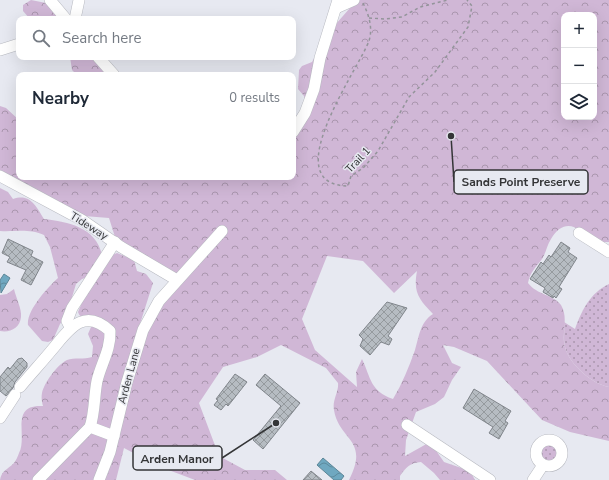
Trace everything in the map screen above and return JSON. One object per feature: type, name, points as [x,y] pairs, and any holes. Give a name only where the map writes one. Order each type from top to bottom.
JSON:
[{"type":"street","points":[[50,0],[63,16]]},
{"type":"street","points":[[76,16],[79,0]]},
{"type":"street","points":[[296,127],[305,113],[314,89],[320,58],[337,4],[354,0]]},
{"type":"street","points":[[0,50],[16,45]]},
{"type":"street","points":[[101,60],[111,72]]},
{"type":"street","name":"Tideway","points":[[0,176],[82,220],[177,280]]},
{"type":"street","name":"Arden Lane","points":[[99,480],[110,452],[127,382],[143,330],[159,301],[222,231]]},
{"type":"street","points":[[579,233],[609,252]]},
{"type":"street","points":[[70,327],[67,321],[72,308],[115,242]]},
{"type":"street","points":[[0,418],[17,391],[70,327],[81,321],[90,320],[101,323],[110,331],[111,342],[98,380],[94,415],[90,427],[38,480]]},
{"type":"street","points":[[407,425],[490,480]]},
{"type":"street","points":[[90,427],[114,436]]},
{"type":"street","points":[[533,480],[543,465]]},
{"type":"path","name":"Trail 1","points":[[361,0],[371,25],[369,41],[338,96],[324,136],[317,165],[321,177],[330,184],[341,186],[348,186],[352,176],[363,168],[378,151],[409,97],[435,72],[468,28],[472,6],[467,0]]},
{"type":"path","points":[[369,18],[385,20],[402,17],[420,7],[448,0]]},
{"type":"green space","points":[[31,0],[51,4],[64,16],[27,16],[23,11],[23,5]]},
{"type":"green space","points":[[357,0],[609,0],[609,242],[592,242],[577,228],[572,226],[561,228],[556,232],[548,244],[543,257],[532,273],[528,283],[536,290],[554,299],[561,305],[565,321],[564,342],[571,360],[589,378],[609,387],[609,441],[570,432],[542,420],[487,361],[454,347],[443,345],[452,363],[461,367],[452,380],[444,397],[435,404],[416,412],[406,440],[405,456],[430,442],[444,462],[470,471],[475,480],[440,480],[421,462],[411,464],[406,468],[400,476],[400,480],[349,480],[355,466],[356,456],[355,448],[341,428],[334,410],[338,383],[326,368],[281,345],[257,357],[223,367],[199,403],[219,456],[245,470],[275,470],[287,480],[195,480],[158,466],[124,448],[116,480],[0,480],[3,472],[14,463],[19,454],[22,438],[22,422],[26,410],[33,407],[43,406],[42,393],[45,384],[63,362],[67,360],[92,357],[93,346],[88,334],[91,327],[98,320],[83,318],[78,312],[89,286],[88,277],[82,279],[76,284],[66,317],[60,324],[53,340],[48,342],[42,341],[28,325],[28,319],[34,306],[58,278],[50,247],[44,235],[27,231],[0,231],[0,188],[8,192],[13,199],[28,199],[35,205],[44,219],[71,224],[87,232],[94,238],[102,255],[110,256],[117,253],[134,260],[137,271],[146,274],[153,283],[139,327],[170,281],[170,270],[131,249],[115,237],[109,218],[84,216],[0,173],[0,106],[6,108],[16,117],[16,180],[296,180],[296,122],[306,103],[304,96],[298,89],[299,70],[302,66],[312,62],[328,33]],"holes":[[[327,256],[363,261],[394,293],[417,271],[416,285],[418,295],[433,314],[425,321],[423,325],[408,369],[393,399],[385,396],[375,388],[362,359],[356,372],[357,387],[315,350],[302,319]]]},
{"type":"green space","points":[[70,60],[101,60],[111,72],[74,72],[72,70]]},
{"type":"green space","points":[[609,284],[609,387],[589,378],[571,360],[564,344],[564,322],[575,329],[581,315],[592,297]]},
{"type":"green space","points":[[14,289],[21,311],[19,324],[14,329],[0,331],[0,295],[7,294]]},
{"type":"green space","points":[[545,444],[553,444],[558,449],[556,460],[553,462],[545,462],[540,457],[540,449]]},
{"type":"water","points":[[4,274],[10,278],[1,293],[0,280]]},
{"type":"water","points":[[323,458],[344,476],[341,480],[334,480],[317,465]]},
{"type":"building","points":[[8,239],[33,251],[31,256],[43,262],[31,285],[21,280],[26,270],[7,262],[10,257],[2,253]]},
{"type":"building","points":[[561,242],[570,248],[568,252],[577,258],[559,287],[562,289],[556,298],[554,296],[553,298],[543,292],[545,288],[530,279],[541,262],[543,264],[549,255],[551,257]]},
{"type":"building","points":[[387,302],[407,308],[388,336],[392,339],[389,345],[381,342],[370,355],[360,346],[363,339],[359,335]]},
{"type":"building","points":[[22,358],[27,363],[27,367],[6,396],[0,391],[0,377],[8,367],[10,369],[18,359]]},
{"type":"building","points":[[235,374],[247,382],[228,406],[226,404],[221,410],[214,405],[218,400],[216,399]]},
{"type":"building","points":[[265,374],[300,403],[263,449],[253,440],[281,406],[256,385]]},
{"type":"building","points":[[474,389],[511,411],[505,421],[508,423],[499,439],[489,433],[493,427],[463,408]]},
{"type":"building","points":[[311,471],[322,480],[303,480]]},
{"type":"place","name":"Sands Point Preserve","points":[[451,136]]},
{"type":"place","name":"Arden Manor","points":[[276,423]]}]
